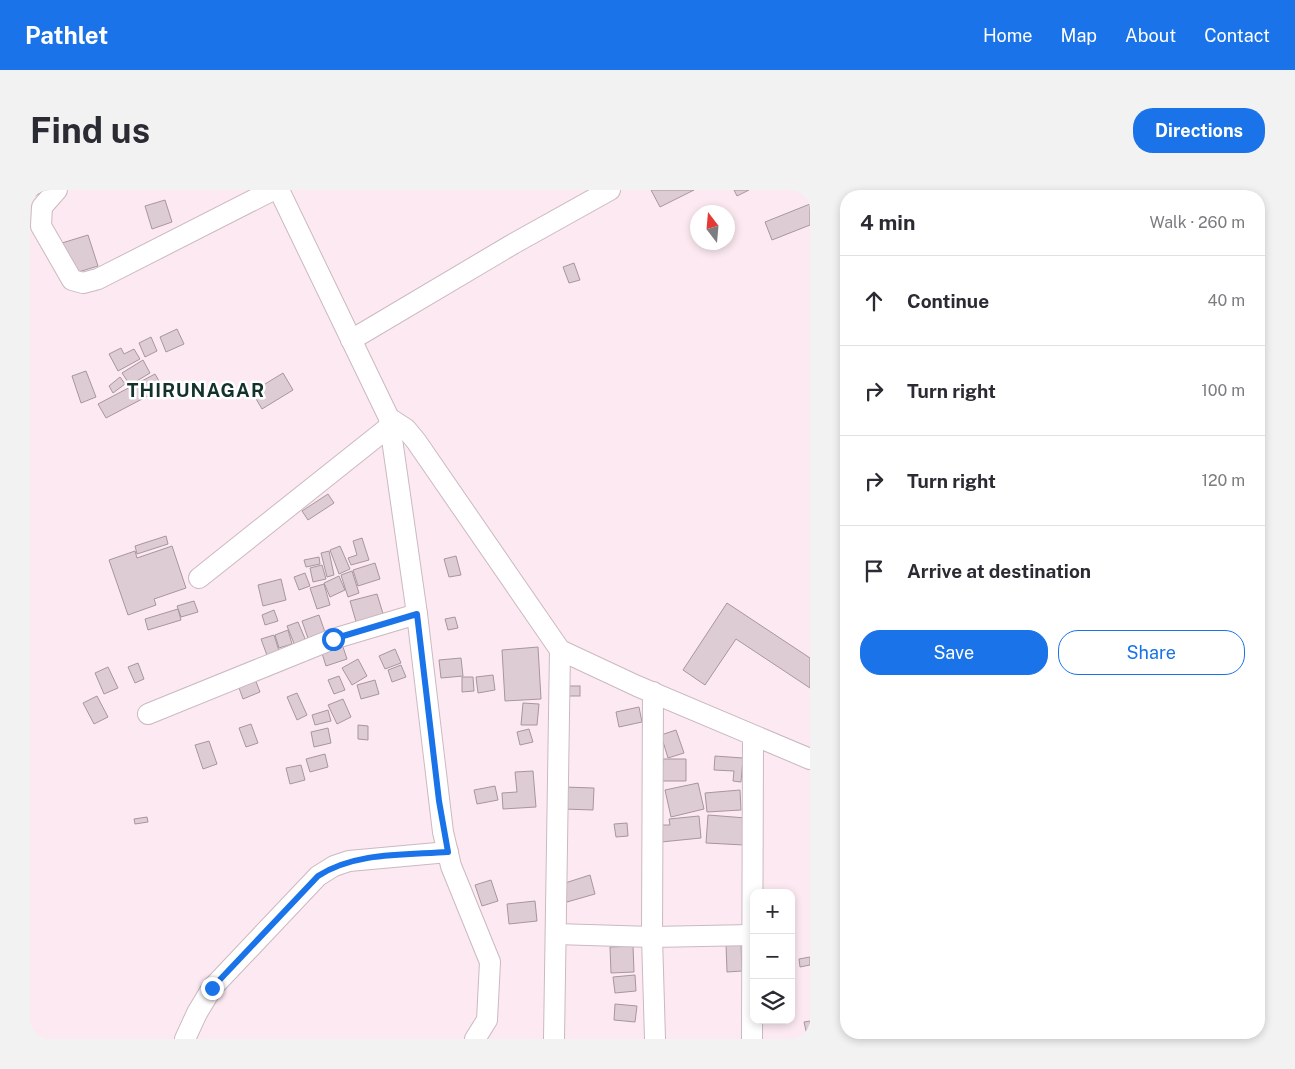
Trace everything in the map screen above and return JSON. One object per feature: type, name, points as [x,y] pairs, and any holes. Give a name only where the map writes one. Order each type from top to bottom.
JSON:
[{"type":"street","points":[[57,190],[42,207],[41,226],[72,280],[83,284],[98,280],[273,190]]},
{"type":"street","points":[[279,190],[390,422],[417,614],[439,801],[448,852],[490,962],[487,1020],[475,1039]]},
{"type":"street","points":[[351,340],[513,244],[610,190]]},
{"type":"street","points":[[199,578],[390,422]]},
{"type":"street","points":[[390,422],[406,428],[416,440],[560,650],[753,736],[810,759]]},
{"type":"street","points":[[148,714],[333,639],[417,614]]},
{"type":"street","points":[[554,1039],[560,650]]},
{"type":"street","points":[[653,692],[652,937],[655,1039]]},
{"type":"street","points":[[752,934],[753,736]]},
{"type":"street","points":[[185,1039],[196,1013],[212,988],[318,876],[334,866],[349,861],[448,852]]},
{"type":"street","points":[[556,934],[652,937],[750,935]]},
{"type":"street","points":[[752,979],[752,1039]]},
{"type":"building","points":[[30,190],[45,190],[30,199]]},
{"type":"building","points":[[651,190],[694,190],[660,207]]},
{"type":"building","points":[[734,190],[749,190],[737,196]]},
{"type":"building","points":[[165,200],[172,222],[152,229],[145,206]]},
{"type":"building","points":[[810,204],[810,225],[772,240],[765,222]]},
{"type":"building","points":[[88,235],[98,266],[72,274],[62,243]]},
{"type":"building","points":[[574,263],[580,280],[569,283],[563,267]]},
{"type":"building","points":[[177,329],[184,344],[166,352],[160,337]]},
{"type":"building","points":[[151,337],[157,351],[145,357],[139,343]]},
{"type":"building","points":[[121,348],[124,354],[134,349],[140,359],[118,371],[109,354]]},
{"type":"building","points":[[143,360],[150,373],[130,385],[122,373]]},
{"type":"building","points":[[86,371],[96,397],[81,403],[72,376]]},
{"type":"building","points":[[283,373],[293,390],[262,409],[252,392]]},
{"type":"building","points":[[155,374],[163,388],[106,418],[98,404]]},
{"type":"building","points":[[120,377],[125,384],[113,393],[109,386]]},
{"type":"building","points":[[328,494],[334,503],[308,520],[302,511]]},
{"type":"building","points":[[166,536],[168,544],[137,554],[135,546]]},
{"type":"building","points":[[362,538],[369,560],[351,565],[348,558],[357,555],[353,541]]},
{"type":"building","points":[[172,546],[186,588],[154,599],[156,605],[128,615],[109,560],[135,551],[137,558]]},
{"type":"building","points":[[340,546],[350,569],[339,574],[330,550]]},
{"type":"building","points":[[329,551],[334,575],[327,577],[321,553]]},
{"type":"building","points":[[456,556],[461,575],[449,577],[444,559]]},
{"type":"building","points":[[319,557],[320,564],[306,567],[304,560]]},
{"type":"building","points":[[375,563],[380,579],[358,586],[353,570]]},
{"type":"building","points":[[322,565],[326,579],[313,582],[310,568]]},
{"type":"building","points":[[352,571],[359,593],[348,597],[341,575]]},
{"type":"building","points":[[305,573],[310,586],[299,590],[294,577]]},
{"type":"building","points":[[339,576],[345,590],[330,597],[324,583]]},
{"type":"building","points":[[281,579],[286,600],[263,606],[258,585]]},
{"type":"building","points":[[324,584],[330,605],[317,609],[310,588]]},
{"type":"building","points":[[377,594],[384,617],[357,625],[350,601]]},
{"type":"building","points":[[194,601],[198,612],[181,617],[177,606]]},
{"type":"building","points":[[727,603],[810,658],[810,688],[736,639],[705,685],[683,670]]},
{"type":"building","points":[[178,609],[181,620],[148,630],[145,619]]},
{"type":"building","points":[[274,610],[278,621],[265,625],[262,615]]},
{"type":"building","points":[[319,615],[326,635],[309,641],[302,621]]},
{"type":"building","points":[[455,617],[458,628],[448,630],[445,619]]},
{"type":"building","points":[[298,622],[306,641],[295,646],[287,626]]},
{"type":"building","points":[[288,630],[292,644],[279,648],[275,635]]},
{"type":"building","points":[[274,635],[280,654],[268,658],[261,639]]},
{"type":"building","points":[[341,641],[347,659],[326,666],[320,647]]},
{"type":"building","points":[[538,647],[541,699],[505,701],[502,650]]},
{"type":"building","points":[[395,649],[401,663],[385,669],[379,656]]},
{"type":"building","points":[[461,658],[463,676],[441,678],[439,660]]},
{"type":"building","points":[[358,659],[367,676],[352,685],[342,668]]},
{"type":"building","points":[[138,663],[144,679],[135,683],[128,667]]},
{"type":"building","points":[[401,665],[406,677],[392,682],[388,670]]},
{"type":"building","points":[[108,667],[118,688],[104,694],[95,673]]},
{"type":"building","points":[[493,675],[495,690],[478,693],[476,677]]},
{"type":"building","points":[[339,676],[345,690],[334,694],[328,680]]},
{"type":"building","points":[[462,677],[473,677],[474,691],[462,692]]},
{"type":"building","points":[[255,679],[260,692],[243,699],[238,685]]},
{"type":"building","points":[[375,680],[379,694],[361,699],[357,685]]},
{"type":"building","points":[[565,686],[580,686],[580,696],[565,696]]},
{"type":"building","points":[[297,693],[307,715],[297,720],[287,697]]},
{"type":"building","points":[[97,696],[108,717],[94,724],[83,703]]},
{"type":"building","points":[[343,699],[351,717],[337,724],[328,705]]},
{"type":"building","points":[[523,703],[539,704],[537,725],[521,725]]},
{"type":"building","points":[[639,707],[642,722],[619,727],[616,712]]},
{"type":"building","points":[[328,710],[331,721],[315,725],[312,715]]},
{"type":"building","points":[[251,724],[258,743],[246,747],[239,728]]},
{"type":"building","points":[[358,725],[368,726],[368,740],[358,739]]},
{"type":"building","points":[[328,728],[331,743],[314,747],[311,732]]},
{"type":"building","points":[[529,729],[533,742],[520,745],[517,732]]},
{"type":"building","points":[[676,730],[684,753],[668,758],[661,735]]},
{"type":"building","points":[[209,741],[217,764],[203,769],[195,745]]},
{"type":"building","points":[[325,754],[328,767],[310,772],[306,759]]},
{"type":"building","points":[[715,756],[743,758],[741,782],[733,781],[734,771],[714,770]]},
{"type":"building","points":[[663,759],[686,759],[686,781],[662,781]]},
{"type":"building","points":[[301,765],[305,780],[290,784],[286,768]]},
{"type":"building","points":[[533,771],[536,807],[503,809],[502,793],[517,792],[515,772]]},
{"type":"building","points":[[698,783],[704,809],[671,817],[665,790]]},
{"type":"building","points":[[495,786],[498,800],[477,804],[474,790]]},
{"type":"building","points":[[564,787],[594,788],[593,810],[563,809]]},
{"type":"building","points":[[740,790],[741,810],[707,812],[705,793]]},
{"type":"building","points":[[708,815],[746,818],[744,845],[706,843]]},
{"type":"building","points":[[699,816],[701,838],[661,842],[660,825],[670,825],[669,819]]},
{"type":"building","points":[[147,817],[148,822],[135,824],[134,819]]},
{"type":"building","points":[[627,823],[628,836],[616,837],[614,824]]},
{"type":"building","points":[[590,875],[595,894],[567,902],[562,884]]},
{"type":"building","points":[[491,880],[498,901],[482,906],[475,885]]},
{"type":"building","points":[[535,901],[537,921],[509,924],[507,904]]},
{"type":"building","points":[[726,944],[741,944],[742,971],[727,972]]},
{"type":"building","points":[[633,946],[634,972],[611,973],[610,947]]},
{"type":"building","points":[[810,957],[810,965],[800,967],[799,959]]},
{"type":"building","points":[[635,975],[636,991],[615,993],[613,977]]},
{"type":"building","points":[[615,1004],[637,1006],[635,1022],[614,1020]]},
{"type":"building","points":[[810,1021],[810,1039],[808,1039],[804,1022]]},
{"type":"district","name":"THIRUNAGAR","points":[[196,390]]},
{"type":"route","points":[[212,988],[318,876],[334,866],[349,861],[371,858],[448,852],[443,832],[417,614],[383,622],[333,639]]}]
